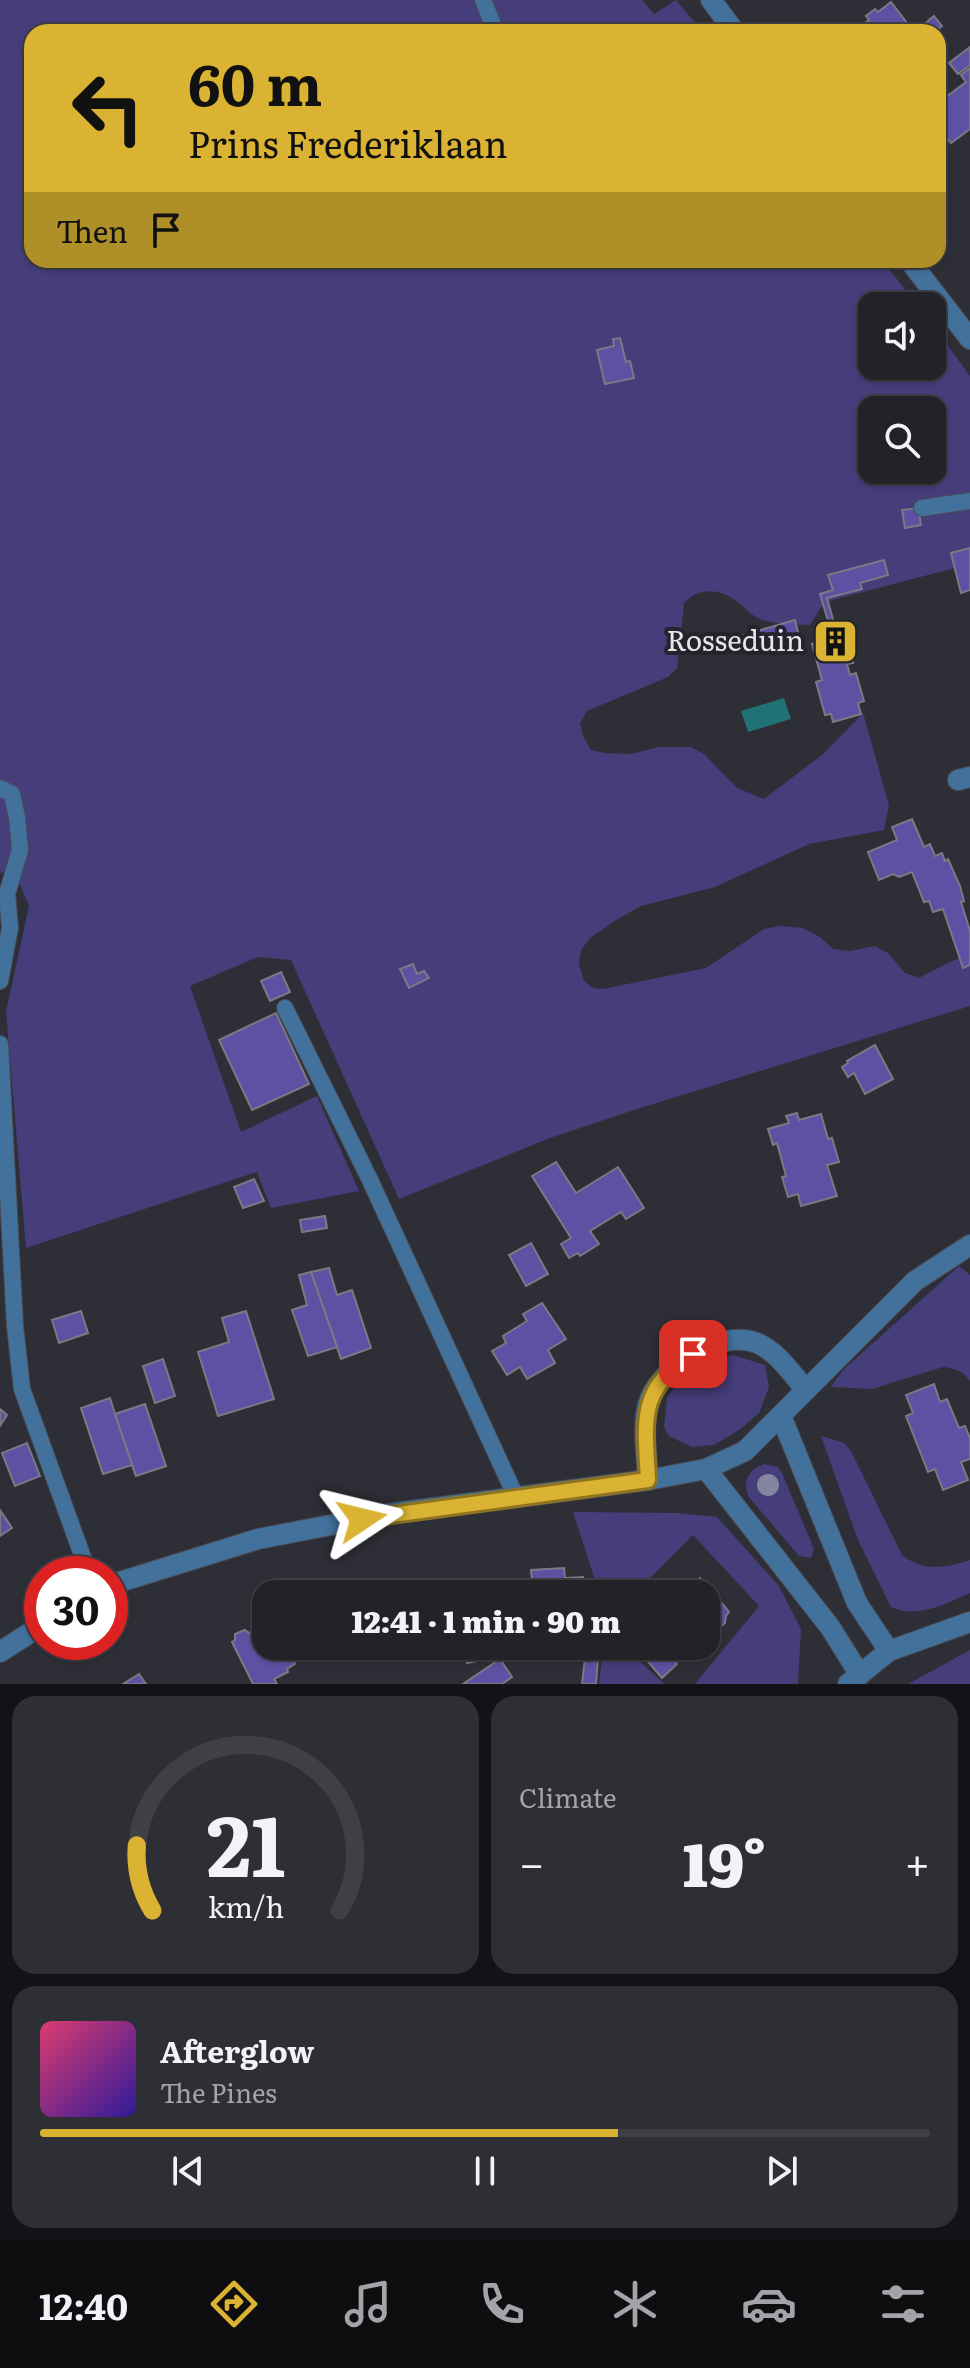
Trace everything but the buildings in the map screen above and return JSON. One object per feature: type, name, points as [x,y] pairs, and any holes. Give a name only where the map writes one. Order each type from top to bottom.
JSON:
[{"type":"street","points":[[713,0],[730,24]]},
{"type":"street","points":[[915,268],[970,339]]},
{"type":"street","points":[[128,1579],[258,1539],[388,1514],[648,1480],[706,1469],[745,1451],[915,1281],[970,1245]]},
{"type":"street","points":[[648,1480],[645,1427],[648,1403],[660,1380],[693,1354],[715,1344],[754,1342],[774,1353],[806,1390]]},
{"type":"street","points":[[781,1416],[857,1603],[889,1651]]},
{"type":"street","points":[[706,1469],[830,1627],[854,1680],[889,1651],[970,1622]]},
{"type":"street","points":[[0,1652],[24,1637]]},
{"type":"lane","points":[[483,0],[493,24]]},
{"type":"lane","points":[[922,508],[970,501]]},
{"type":"lane","points":[[0,788],[12,794],[20,850],[2,890],[10,928],[0,981]]},
{"type":"lane","points":[[285,1008],[370,1180],[516,1497]]},
{"type":"lane","points":[[0,1044],[15,1326],[22,1389],[82,1556]]},
{"type":"shaded area","points":[[0,0],[642,0],[654,14],[676,0],[696,24],[24,24],[24,268],[888,268],[907,292],[858,292],[858,380],[946,380],[946,343],[970,376],[970,564],[832,600],[822,606],[810,625],[760,619],[722,593],[702,592],[684,603],[677,668],[668,677],[587,711],[580,723],[591,750],[631,754],[659,747],[691,747],[704,754],[737,788],[764,799],[822,755],[863,713],[889,805],[884,830],[809,844],[715,887],[641,906],[590,938],[581,950],[579,964],[584,981],[593,988],[603,989],[706,968],[764,929],[780,926],[803,928],[833,949],[850,951],[875,946],[888,953],[905,973],[919,978],[970,955],[970,1006],[550,1138],[399,1199],[291,960],[258,957],[190,986],[241,1132],[317,1096],[359,1191],[271,1208],[257,1172],[26,1248],[6,1011],[29,906],[14,871],[0,873]]},
{"type":"shaded area","points":[[959,1266],[970,1275],[970,1381],[958,1371],[943,1367],[872,1389],[831,1387],[843,1370]]},
{"type":"shaded area","points":[[733,1355],[765,1365],[769,1387],[759,1413],[714,1445],[692,1447],[669,1436],[664,1427],[667,1398],[683,1376],[709,1362]]},
{"type":"shaded area","points":[[821,1436],[844,1443],[851,1451],[902,1555],[918,1564],[935,1567],[970,1560],[970,1593],[921,1611],[891,1607],[858,1540]]},
{"type":"shaded area","points":[[764,1464],[778,1467],[782,1473],[814,1549],[811,1558],[799,1556],[748,1496],[748,1476]]},
{"type":"shaded area","points":[[573,1512],[676,1513],[717,1517],[779,1586],[801,1629],[798,1684],[695,1684],[715,1660],[720,1660],[720,1654],[759,1606],[693,1535],[648,1580],[595,1580]]},
{"type":"shaded area","points":[[970,1650],[970,1684],[908,1684],[910,1683]]},
{"type":"shaded area","points":[[602,1660],[639,1660],[664,1684],[599,1684]]},
{"type":"water","points":[[784,698],[791,719],[748,732],[741,711]]},
{"type":"place","name":"Rosseduin","points":[[835,641]]},
{"type":"route","points":[[362,1519],[648,1480],[645,1427],[648,1403],[660,1380],[693,1354]]}]
